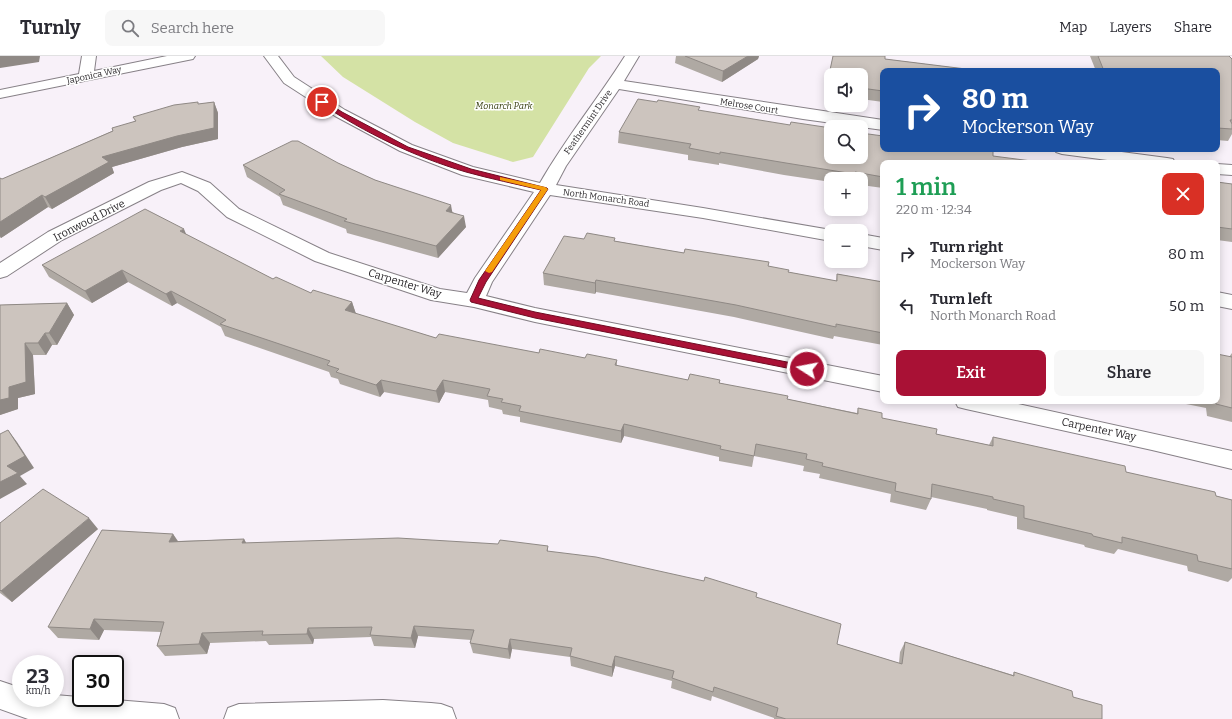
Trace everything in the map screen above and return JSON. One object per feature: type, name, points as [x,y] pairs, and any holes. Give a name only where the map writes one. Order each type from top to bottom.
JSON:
[{"type":"street","points":[[86,77],[89,56]]},
{"type":"street","name":"Japonica Way","points":[[0,94],[188,56]]},
{"type":"street","name":"North Monarch Road","points":[[271,56],[289,80],[340,113],[406,148],[468,171],[545,189],[703,213],[824,234]]},
{"type":"street","name":"Feathermint Drive","points":[[474,300],[482,282],[545,189],[558,166],[615,84],[632,56]]},
{"type":"street","name":"Melrose Court","points":[[615,84],[880,125]]},
{"type":"street","points":[[1084,152],[1144,160]]},
{"type":"street","points":[[1220,169],[1232,170]]},
{"type":"street","name":"Ironwood Drive","points":[[0,272],[56,236],[154,186],[182,177]]},
{"type":"street","name":"Carpenter Way","points":[[182,177],[204,186],[233,213],[322,257],[438,295],[474,300],[535,315],[880,383]]},
{"type":"street","points":[[868,241],[880,243]]},
{"type":"street","points":[[1220,300],[1232,302]]},
{"type":"street","name":"Carpenter Way","points":[[980,404],[1152,440],[1232,460]]},
{"type":"street","points":[[0,695],[38,708],[164,719]]},
{"type":"street","points":[[239,719],[331,715],[386,717],[416,715],[441,719]]},
{"type":"green space","name":"Monarch Park","points":[[321,56],[601,56],[589,68],[533,157],[513,162],[453,143],[415,122],[343,77]]},
{"type":"building","points":[[685,56],[748,56],[723,71]]},
{"type":"building","points":[[833,56],[885,56],[885,59],[958,68],[880,68],[880,91],[868,89],[868,68],[830,68]]},
{"type":"building","points":[[1098,56],[1229,56],[1232,59],[1232,120],[1230,120],[1232,129],[1220,128],[1220,68],[1103,68]]},
{"type":"building","points":[[638,99],[657,102],[658,100],[700,107],[698,110],[790,125],[791,122],[824,127],[824,164],[868,164],[868,134],[880,136],[880,152],[993,152],[993,156],[1024,160],[880,160],[880,176],[868,174],[868,172],[842,172],[720,152],[720,154],[689,148],[691,144],[619,132]]},
{"type":"building","points":[[198,102],[198,104],[214,102],[214,128],[177,136],[102,157],[109,162],[45,197],[42,195],[0,222],[0,178],[2,179],[113,131],[112,128],[136,121],[133,117],[174,105]]},
{"type":"building","points":[[292,141],[298,141],[338,163],[375,180],[451,205],[446,211],[464,216],[436,246],[344,221],[347,219],[279,194],[285,190],[243,165]]},
{"type":"building","points":[[1220,182],[1232,184],[1232,229],[1220,227]]},
{"type":"building","points":[[145,209],[184,229],[180,231],[273,279],[276,277],[311,293],[313,290],[352,302],[345,310],[436,338],[439,334],[539,353],[540,349],[585,358],[587,354],[617,360],[615,365],[688,380],[690,374],[720,380],[719,383],[788,396],[787,399],[858,414],[858,408],[882,413],[882,418],[937,429],[936,434],[993,446],[993,437],[1125,466],[1126,472],[1215,492],[1216,496],[1232,500],[1232,569],[1198,561],[1197,555],[1122,537],[1122,543],[1093,536],[1092,534],[1024,518],[1024,506],[993,499],[993,497],[932,484],[931,499],[895,491],[896,483],[822,466],[823,463],[806,459],[807,454],[756,444],[754,456],[720,449],[721,446],[624,424],[621,431],[519,411],[521,406],[501,402],[503,399],[487,396],[490,389],[443,380],[436,391],[381,380],[376,385],[336,372],[339,369],[327,365],[330,361],[220,324],[226,320],[171,291],[166,294],[122,270],[85,291],[42,265]]},
{"type":"building","points":[[587,233],[615,238],[614,241],[684,253],[685,249],[769,262],[768,266],[789,270],[788,272],[837,281],[837,274],[880,281],[880,332],[836,324],[836,327],[736,305],[596,280],[595,283],[543,273],[564,236],[584,239]]},
{"type":"building","points":[[67,303],[49,333],[45,333],[38,343],[25,343],[26,382],[9,387],[9,398],[0,400],[0,305]]},
{"type":"building","points":[[1220,355],[1232,357],[1232,408],[1216,404],[1220,404]]},
{"type":"building","points":[[8,430],[25,456],[7,466],[18,473],[0,482],[0,434]]},
{"type":"building","points":[[43,489],[89,518],[1,591],[0,523]]},
{"type":"building","points":[[102,530],[173,534],[169,542],[244,539],[242,543],[398,538],[498,544],[500,540],[548,546],[547,551],[596,557],[704,581],[705,577],[757,593],[756,597],[841,624],[837,644],[902,664],[905,642],[1014,676],[1014,672],[1072,691],[1073,697],[1102,705],[1102,719],[786,719],[776,716],[778,708],[714,687],[713,692],[672,678],[674,671],[615,656],[612,667],[570,656],[572,648],[510,639],[508,649],[470,643],[474,630],[414,626],[411,638],[370,635],[372,627],[308,628],[307,634],[262,635],[263,631],[202,633],[199,644],[157,646],[164,622],[94,619],[90,629],[48,627]]},
{"type":"slow traffic","points":[[489,271],[545,189],[502,179]]},
{"type":"route","points":[[322,102],[406,148],[468,171],[545,189],[482,282],[474,300],[535,315],[807,369]]}]
